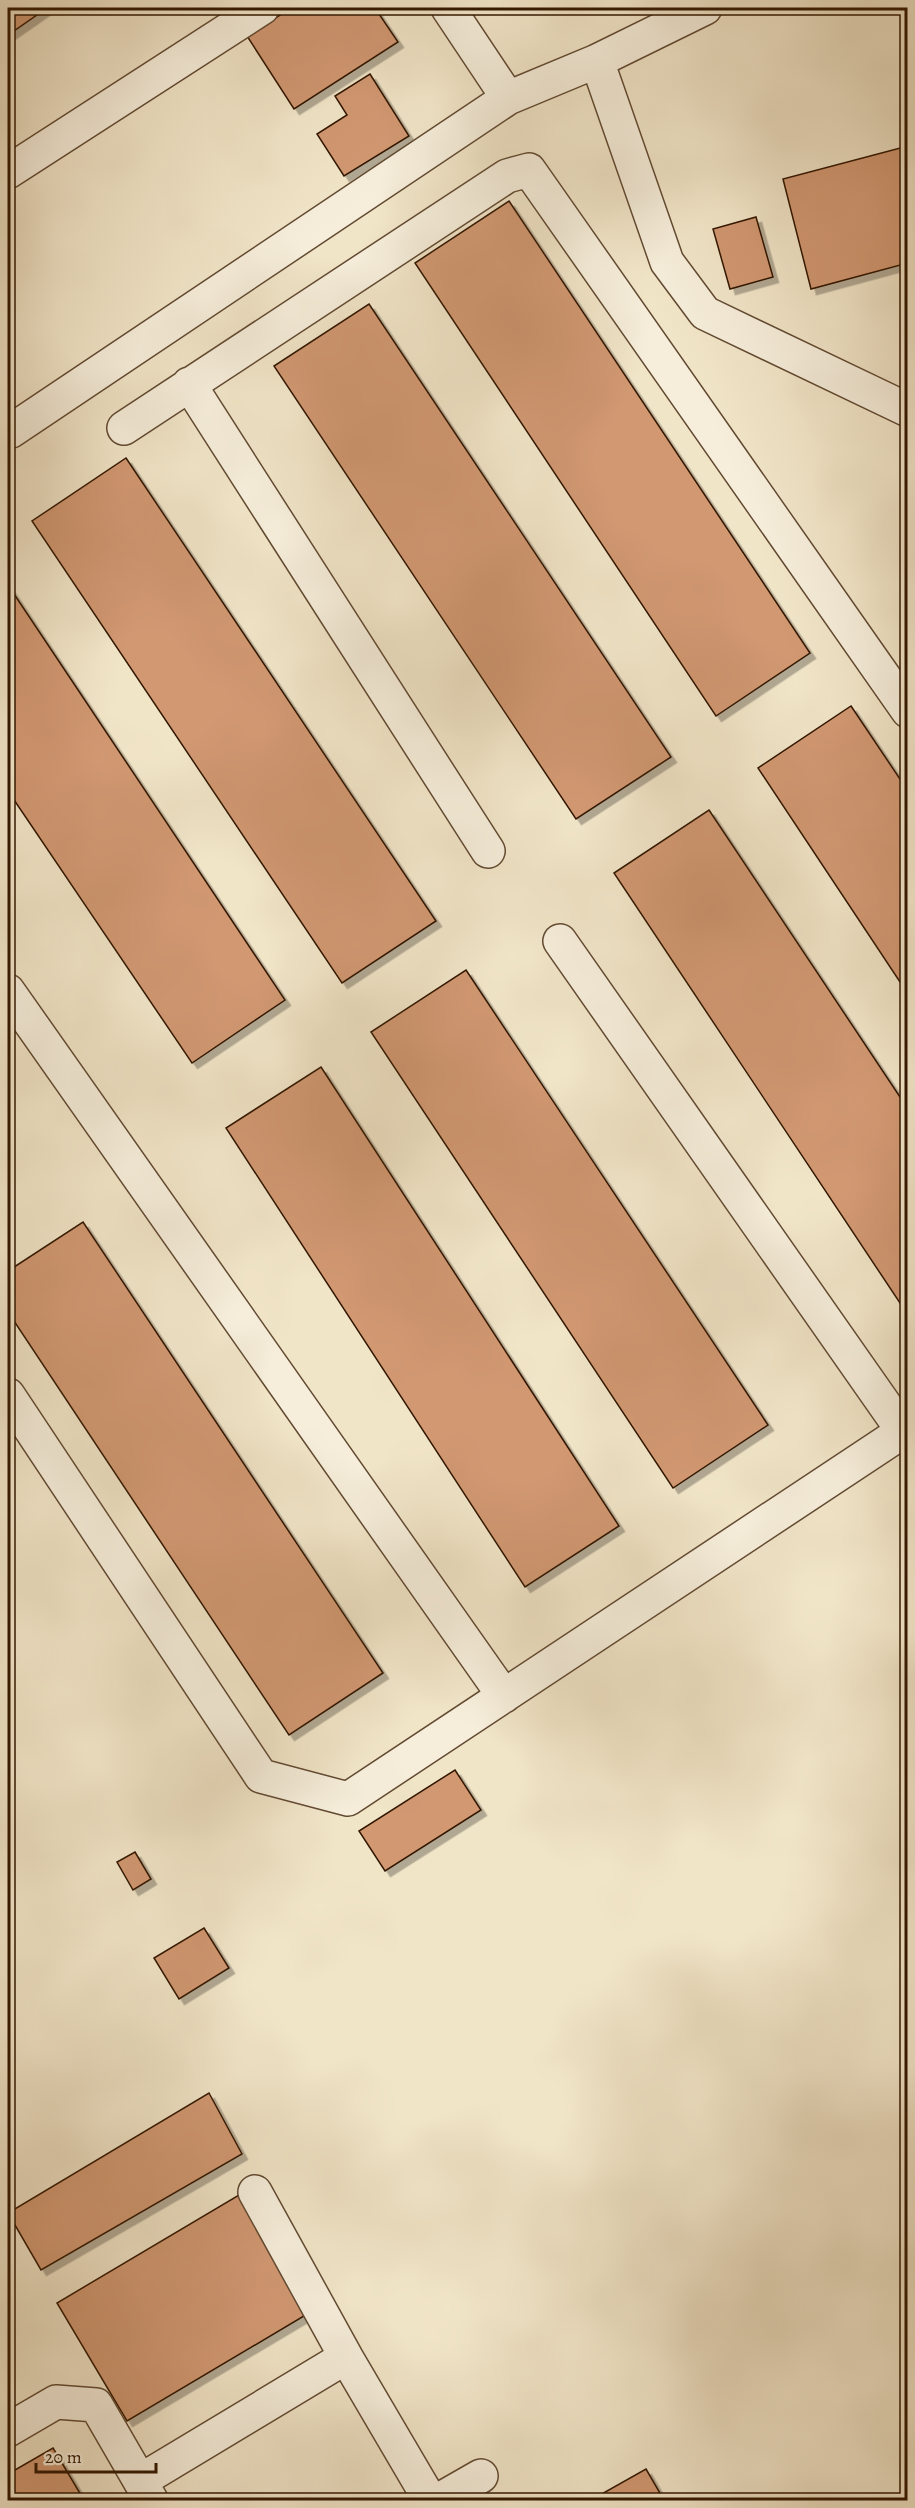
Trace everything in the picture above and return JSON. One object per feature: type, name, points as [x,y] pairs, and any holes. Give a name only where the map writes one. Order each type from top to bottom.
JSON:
[{"type":"lane","points":[[8,172],[262,8]]},
{"type":"lane","points":[[448,8],[508,98]]},
{"type":"lane","points":[[8,426],[10,431],[508,98],[597,61],[705,8]]},
{"type":"lane","points":[[597,61],[667,262],[705,314],[908,410]]},
{"type":"lane","points":[[124,428],[507,176],[530,170],[908,711]]},
{"type":"lane","points":[[189,384],[488,851]]},
{"type":"lane","points":[[8,1395],[261,1776],[348,1799],[905,1429],[560,941]]},
{"type":"lane","points":[[8,991],[504,1696]]},
{"type":"lane","points":[[255,2192],[345,2357],[430,2500]]},
{"type":"lane","points":[[8,2430],[56,2402],[96,2405],[145,2491],[345,2357]]},
{"type":"lane","points":[[440,2500],[481,2476]]},
{"type":"building","points":[[8,8],[47,8],[8,35]]},
{"type":"building","points":[[291,8],[375,8],[398,42],[294,109],[247,36]]},
{"type":"building","points":[[370,74],[409,136],[344,176],[317,134],[347,115],[335,96]]},
{"type":"building","points":[[908,146],[908,263],[811,289],[783,179]]},
{"type":"building","points":[[509,201],[810,653],[716,716],[415,263]]},
{"type":"building","points":[[756,217],[773,277],[730,289],[713,229]]},
{"type":"building","points":[[369,304],[671,757],[576,819],[274,366]]},
{"type":"building","points":[[126,458],[436,921],[342,983],[32,521]]},
{"type":"building","points":[[8,585],[285,1000],[192,1063],[8,791]]},
{"type":"building","points":[[851,706],[908,791],[908,994],[758,768]]},
{"type":"building","points":[[709,810],[908,1109],[908,1315],[614,873]]},
{"type":"building","points":[[466,970],[768,1425],[673,1488],[371,1032]]},
{"type":"building","points":[[321,1067],[619,1526],[525,1587],[226,1128]]},
{"type":"building","points":[[83,1222],[383,1673],[289,1735],[8,1312],[8,1271]]},
{"type":"building","points":[[455,1770],[481,1810],[385,1871],[359,1831]]},
{"type":"building","points":[[135,1852],[151,1879],[133,1890],[117,1862]]},
{"type":"building","points":[[204,1928],[229,1968],[179,1999],[154,1958]]},
{"type":"building","points":[[209,2093],[242,2154],[41,2270],[8,2213]]},
{"type":"building","points":[[239,2195],[309,2313],[127,2421],[57,2303]]},
{"type":"building","points":[[53,2448],[84,2500],[8,2500],[8,2474]]},
{"type":"building","points":[[646,2469],[664,2500],[591,2500]]}]
